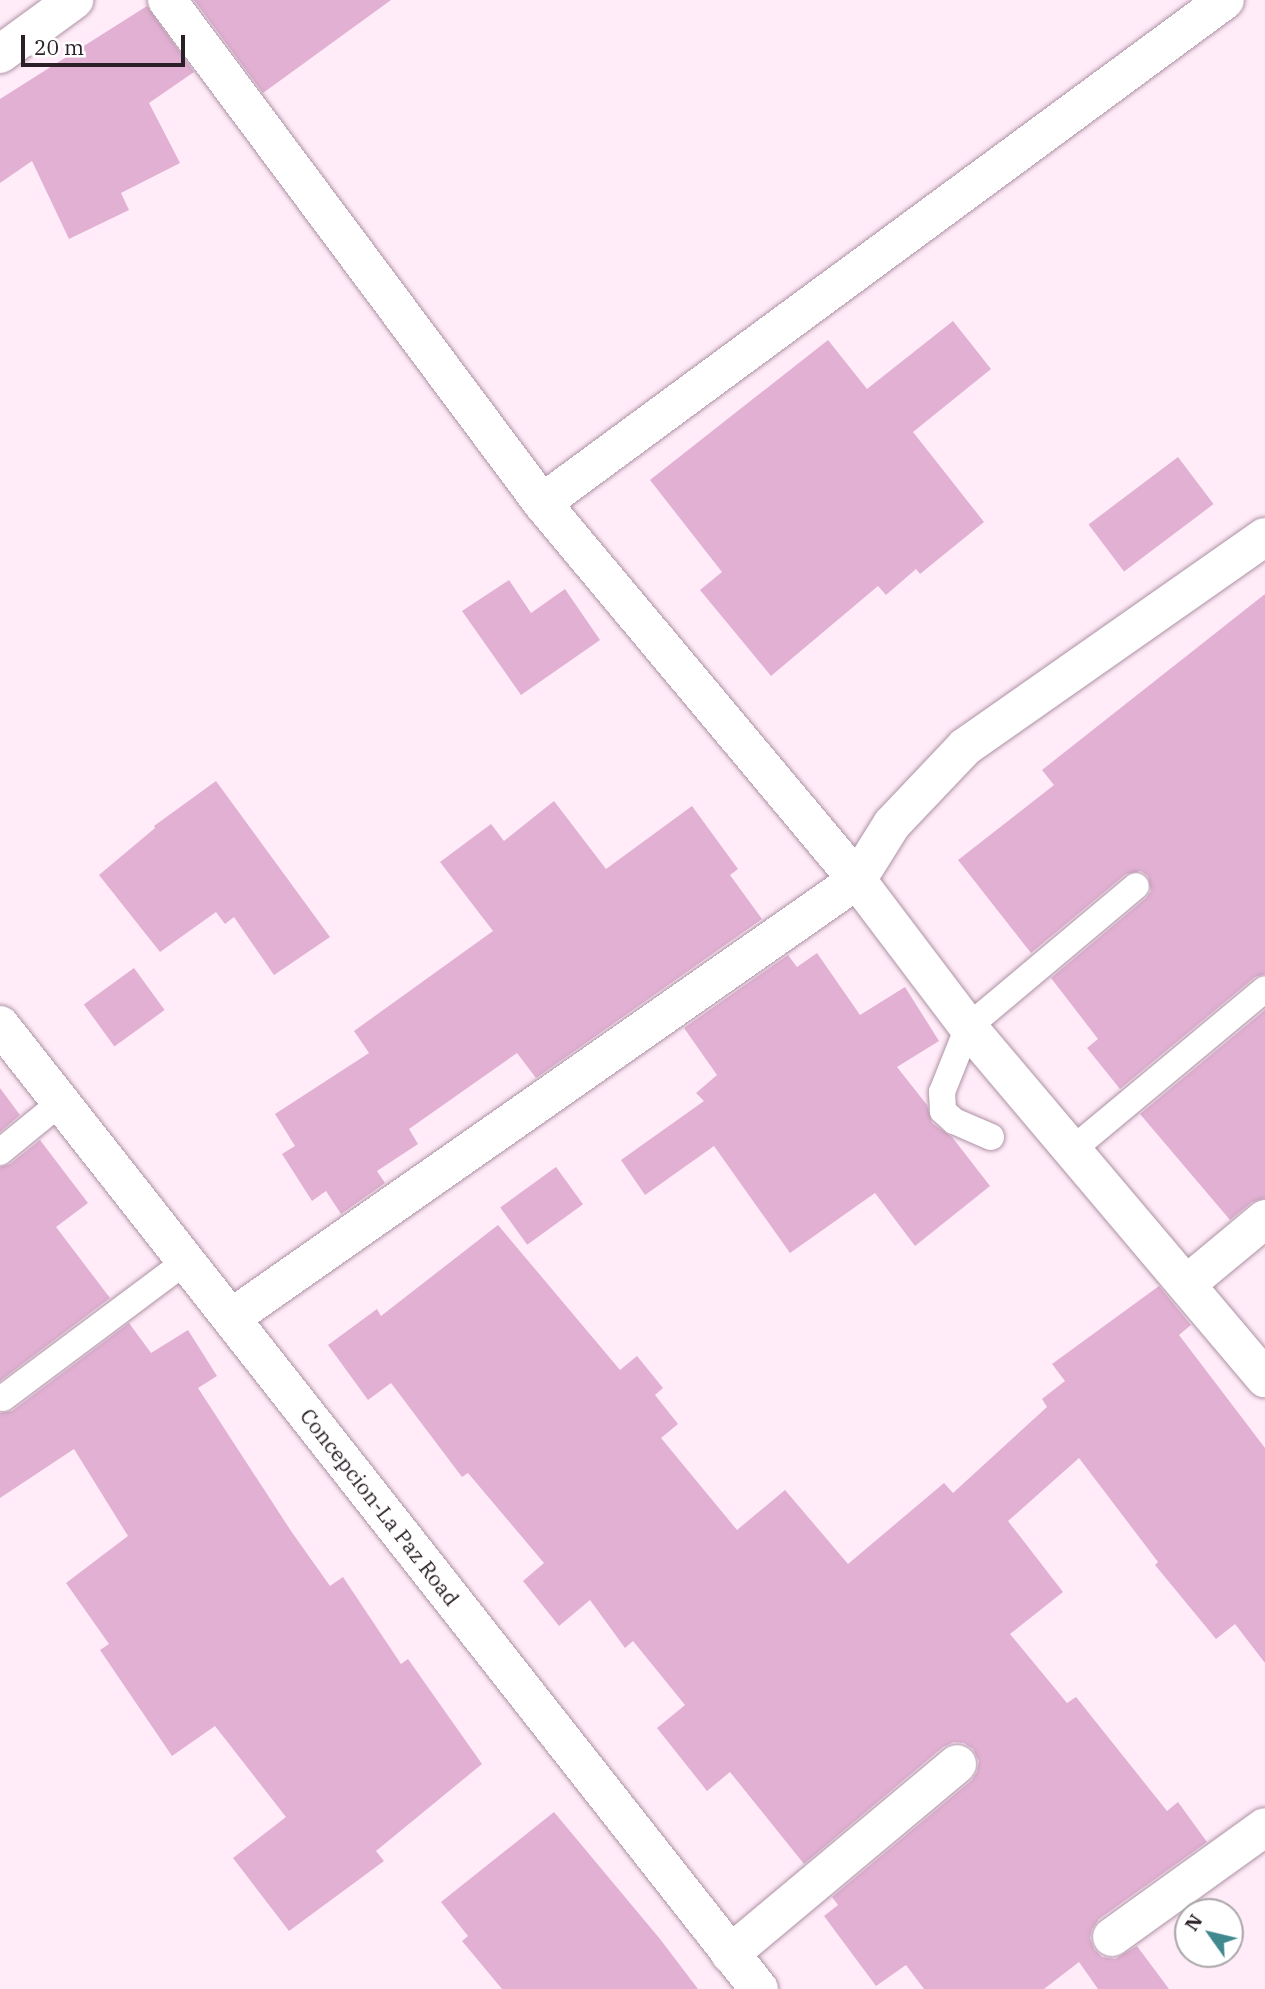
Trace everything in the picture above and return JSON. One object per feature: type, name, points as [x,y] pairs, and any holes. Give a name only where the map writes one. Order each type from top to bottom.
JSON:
[{"type":"street","points":[[0,54],[74,0]]},
{"type":"street","points":[[167,0],[542,503],[857,880],[968,1027],[1188,1283],[1265,1378]]},
{"type":"street","points":[[542,503],[1224,0]]},
{"type":"street","points":[[231,1318],[857,880],[892,824],[965,747],[1265,537]]},
{"type":"street","name":"Concepcion-La Paz Road","points":[[0,1025],[759,1989]]},
{"type":"street","points":[[1188,1283],[1265,1219]]},
{"type":"street","points":[[730,1954],[957,1765]]},
{"type":"street","points":[[1112,1937],[1265,1827]]},
{"type":"lane","points":[[991,1137],[954,1121],[943,1111],[942,1092],[968,1027],[1136,886]]},
{"type":"lane","points":[[1072,1150],[1265,989]]},
{"type":"lane","points":[[0,1152],[61,1102]]},
{"type":"lane","points":[[3,1398],[186,1261]]},
{"type":"building","points":[[194,0],[391,0],[263,93]]},
{"type":"building","points":[[147,6],[194,72],[149,103],[180,163],[121,193],[129,210],[69,239],[32,161],[0,183],[0,99]]},
{"type":"building","points":[[953,321],[991,369],[913,432],[984,522],[920,574],[916,569],[886,595],[878,586],[771,676],[700,590],[722,572],[650,480],[828,340],[867,389]]},
{"type":"building","points":[[1178,457],[1214,504],[1124,572],[1089,524]]},
{"type":"building","points":[[509,580],[531,613],[565,589],[600,640],[521,695],[462,611]]},
{"type":"building","points":[[1265,594],[1265,974],[1255,977],[1120,1089],[1087,1048],[1098,1039],[1051,978],[1146,898],[1151,891],[1148,876],[1141,871],[1126,874],[1031,953],[958,860],[1054,785],[1042,770]]},
{"type":"building","points":[[216,781],[330,937],[274,975],[234,917],[225,924],[216,912],[160,952],[99,875],[155,828],[154,826]]},
{"type":"building","points":[[554,801],[606,869],[692,806],[738,869],[730,875],[762,919],[536,1078],[517,1053],[409,1129],[418,1144],[377,1171],[385,1183],[341,1214],[326,1191],[312,1201],[282,1154],[295,1146],[275,1114],[369,1053],[354,1031],[493,931],[440,862],[491,824],[504,841]]},
{"type":"building","points":[[817,953],[860,1015],[905,987],[939,1041],[897,1067],[927,1105],[932,1123],[952,1137],[990,1186],[915,1246],[875,1193],[790,1253],[714,1146],[645,1195],[621,1160],[704,1101],[696,1093],[717,1075],[684,1028],[788,955],[797,967]]},
{"type":"building","points":[[134,968],[165,1010],[114,1047],[84,1004]]},
{"type":"building","points":[[1265,1010],[1265,1198],[1252,1202],[1230,1220],[1140,1114]]},
{"type":"building","points":[[0,1088],[20,1115],[0,1132]]},
{"type":"building","points":[[40,1140],[88,1203],[56,1227],[110,1298],[0,1381],[0,1167],[10,1164]]},
{"type":"building","points":[[556,1167],[583,1204],[527,1245],[500,1208]]},
{"type":"building","points":[[498,1225],[620,1370],[637,1356],[663,1388],[655,1395],[678,1424],[661,1438],[737,1530],[785,1490],[848,1564],[944,1483],[953,1493],[1047,1407],[1042,1399],[1065,1381],[1052,1364],[1159,1286],[1191,1325],[1179,1335],[1265,1448],[1265,1663],[1235,1624],[1216,1639],[1155,1565],[1158,1562],[1079,1458],[1008,1521],[1063,1592],[1010,1634],[1067,1703],[1076,1697],[1167,1811],[1178,1802],[1207,1842],[1099,1919],[1092,1929],[1090,1938],[1094,1949],[1102,1957],[1115,1959],[1137,1946],[1169,1989],[1098,1989],[1079,1962],[1044,1989],[924,1989],[906,1965],[876,1986],[824,1916],[838,1905],[832,1897],[972,1780],[979,1761],[973,1749],[964,1743],[954,1742],[943,1747],[804,1864],[730,1772],[707,1791],[657,1728],[685,1705],[633,1641],[625,1648],[590,1600],[559,1626],[523,1581],[544,1563],[468,1473],[462,1477],[391,1383],[368,1400],[328,1345],[377,1309],[381,1316]]},
{"type":"building","points":[[129,1323],[151,1353],[188,1330],[217,1376],[198,1388],[291,1531],[330,1586],[343,1577],[401,1664],[408,1659],[482,1764],[376,1851],[384,1861],[289,1931],[233,1858],[286,1817],[215,1726],[172,1756],[100,1650],[109,1644],[66,1583],[128,1536],[74,1449],[0,1498],[0,1413],[12,1411]]},
{"type":"building","points":[[554,1812],[698,1989],[502,1989],[462,1941],[468,1936],[441,1902]]}]
